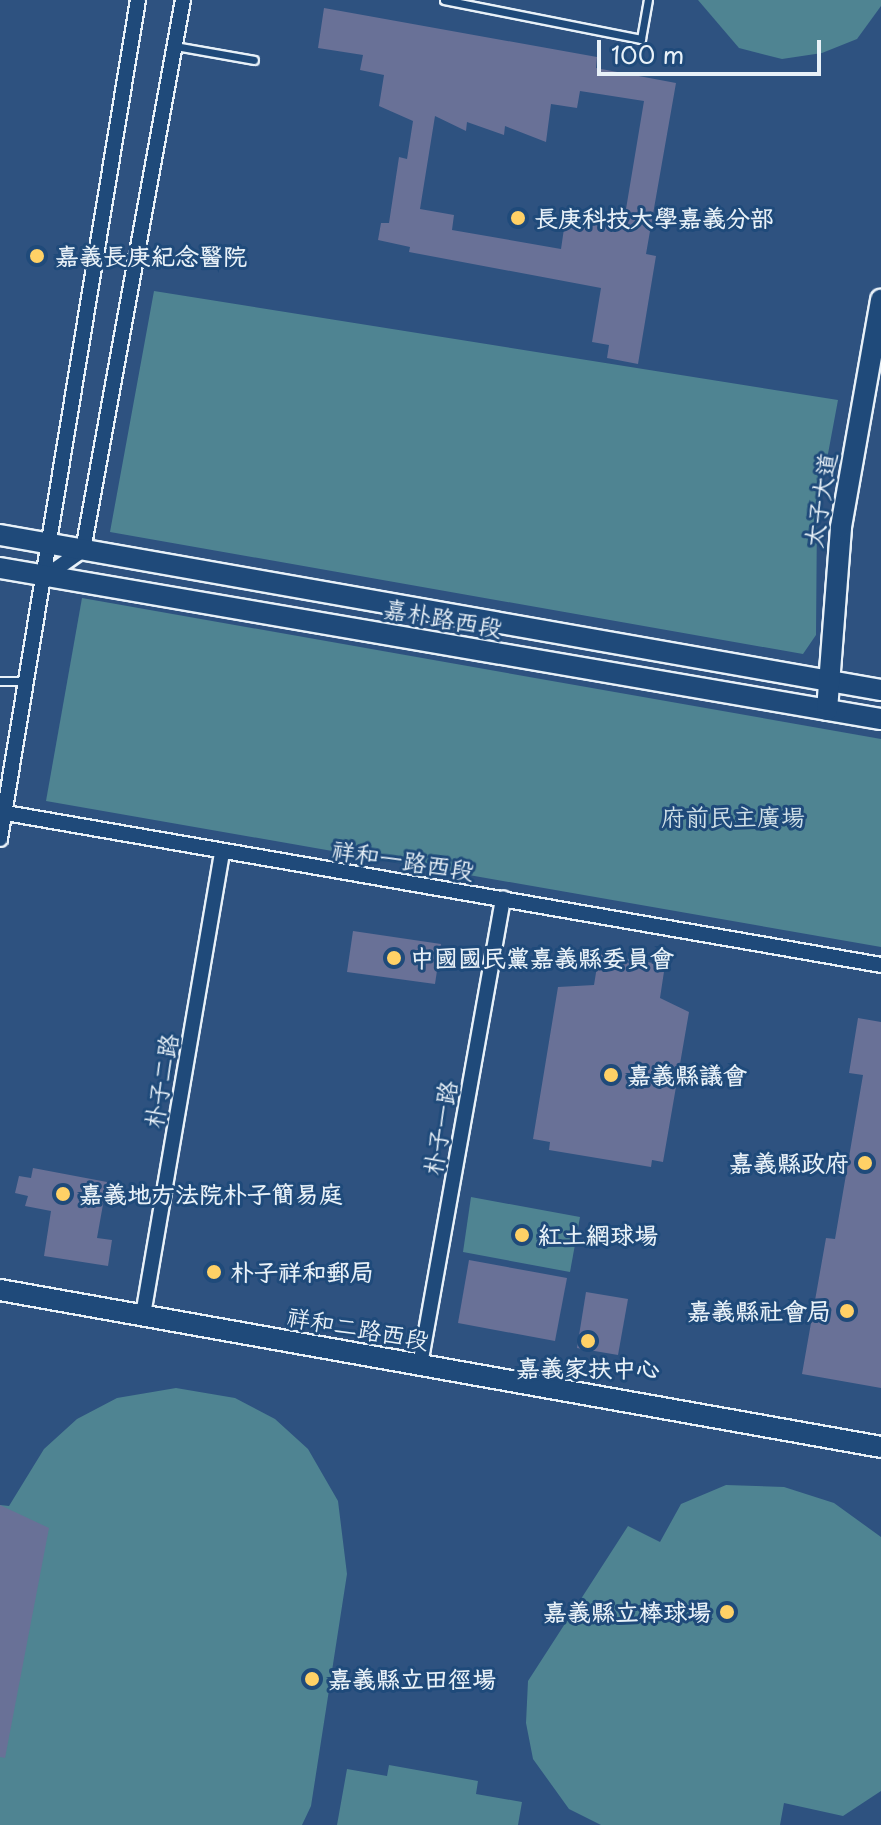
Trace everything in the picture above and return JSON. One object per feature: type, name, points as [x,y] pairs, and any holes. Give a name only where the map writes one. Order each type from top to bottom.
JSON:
[{"type":"main road","name":"太子大道","points":[[827,710],[825,680],[841,527],[881,299]]},
{"type":"main road","name":"嘉朴路西段","points":[[0,535],[881,688]]},
{"type":"main road","name":"嘉朴路西段","points":[[0,568],[879,718]]},
{"type":"main road","points":[[879,718],[881,688]]},
{"type":"main road","name":"祥和二路西段","points":[[0,1290],[881,1447]]},
{"type":"street","points":[[0,839],[2,812],[46,576],[44,543],[138,0]]},
{"type":"street","points":[[46,576],[83,550],[183,0]]},
{"type":"street","name":"祥和一路西段","points":[[2,812],[222,853],[503,898],[881,965]]},
{"type":"street","name":"朴子二路","points":[[143,1315],[222,853]]},
{"type":"street","name":"朴子一路","points":[[420,1365],[503,898]]},
{"type":"lane","points":[[444,0],[641,39],[648,0]]},
{"type":"lane","points":[[175,46],[254,60]]},
{"type":"lane","points":[[0,681],[28,681]]},
{"type":"green space","points":[[698,0],[881,0],[881,6],[857,39],[822,53],[782,59],[739,48]]},
{"type":"green space","points":[[154,291],[838,400],[817,513],[816,635],[803,654],[110,532]]},
{"type":"green space","name":"府前民主廣場","points":[[82,598],[881,739],[881,947],[46,801]]},
{"type":"green space","name":"紅土網球場","points":[[471,1197],[580,1217],[570,1272],[463,1252]]},
{"type":"green space","points":[[176,1388],[235,1398],[275,1419],[308,1449],[338,1501],[347,1574],[311,1806],[302,1825],[0,1825],[0,1505],[9,1506],[44,1449],[77,1419],[117,1398]]},
{"type":"green space","name":"嘉義縣立棒球場","points":[[726,1485],[784,1487],[834,1503],[881,1537],[881,1791],[843,1816],[784,1803],[780,1825],[601,1825],[569,1809],[533,1759],[526,1723],[528,1681],[628,1526],[660,1542],[681,1504]]},
{"type":"green space","points":[[389,1765],[478,1781],[476,1794],[522,1802],[518,1825],[337,1825],[347,1769],[387,1776]]},
{"type":"building","points":[[324,8],[597,57],[596,68],[676,83],[646,254],[656,256],[638,364],[607,358],[609,345],[592,342],[601,288],[409,252],[410,247],[378,240],[381,223],[389,223],[399,157],[407,159],[413,121],[379,106],[384,75],[360,70],[363,55],[318,48]],"holes":[[[580,91],[644,101],[624,221],[566,215],[561,249],[452,230],[454,215],[420,209],[435,116],[466,131],[467,122],[504,135],[505,126],[546,142],[551,104],[577,108]]]},
{"type":"building","name":"中國國民黨嘉義縣委員會","points":[[353,931],[441,944],[435,984],[347,972]]},
{"type":"building","name":"嘉義縣議會","points":[[599,954],[665,965],[660,998],[689,1012],[663,1162],[652,1160],[651,1167],[549,1150],[550,1142],[533,1139],[558,987],[594,985]]},
{"type":"building","points":[[858,1018],[881,1022],[881,1388],[802,1374],[826,1238],[835,1239],[863,1075],[849,1073]]},
{"type":"building","points":[[33,1168],[107,1182],[97,1238],[112,1240],[108,1266],[44,1256],[51,1211],[25,1206],[28,1196],[15,1193],[19,1176],[31,1178]]},
{"type":"building","points":[[469,1260],[567,1278],[555,1341],[458,1323]]},
{"type":"building","points":[[586,1292],[628,1299],[618,1355],[577,1348]]},
{"type":"building","points":[[0,1505],[49,1528],[5,1758],[0,1757]]},
{"type":"place","name":"長庚科技大學嘉義分部","points":[[518,218]]},
{"type":"place","name":"嘉義長庚紀念醫院","points":[[37,256]]},
{"type":"place","name":"中國國民黨嘉義縣委員會","points":[[394,958]]},
{"type":"place","name":"嘉義縣議會","points":[[611,1075]]},
{"type":"place","name":"嘉義縣政府","points":[[865,1163]]},
{"type":"place","name":"嘉義地方法院朴子簡易庭","points":[[63,1194]]},
{"type":"place","name":"紅土網球場","points":[[522,1235]]},
{"type":"place","name":"朴子祥和郵局","points":[[214,1272]]},
{"type":"place","name":"嘉義縣社會局","points":[[847,1311]]},
{"type":"place","name":"嘉義家扶中心","points":[[588,1341]]},
{"type":"place","name":"嘉義縣立棒球場","points":[[727,1612]]},
{"type":"place","name":"嘉義縣立田徑場","points":[[312,1679]]}]
